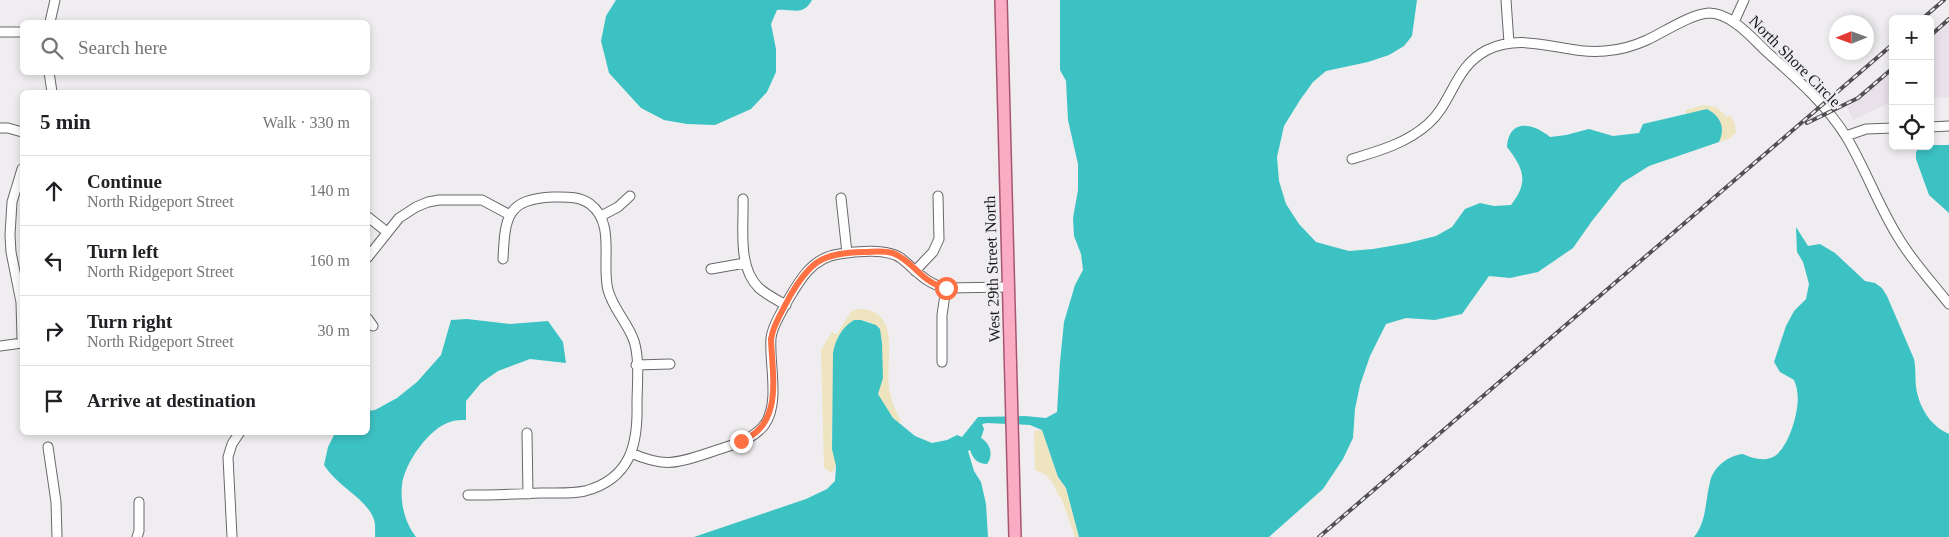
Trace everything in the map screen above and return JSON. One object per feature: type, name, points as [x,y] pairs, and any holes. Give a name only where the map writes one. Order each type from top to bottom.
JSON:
[{"type":"main road","name":"West 29th Street North","points":[[1002,0],[1015,537]]},
{"type":"street","points":[[50,20],[55,0]]},
{"type":"street","points":[[1506,0],[1509,43]]},
{"type":"street","points":[[1734,22],[1744,0]]},
{"type":"street","name":"North Shore Circle","points":[[1352,159],[1389,148],[1412,136],[1429,124],[1469,62],[1486,51],[1509,43],[1528,42],[1574,50],[1604,51],[1628,47],[1693,18],[1709,13],[1721,15],[1734,22],[1797,79],[1822,105],[1846,136],[1897,237],[1949,304]]},
{"type":"street","points":[[0,32],[20,32]]},
{"type":"street","points":[[49,75],[52,90]]},
{"type":"street","points":[[1934,127],[1949,126]]},
{"type":"street","points":[[0,128],[20,132]]},
{"type":"street","points":[[1846,136],[1866,128],[1889,128]]},
{"type":"street","points":[[20,176],[12,202],[10,235],[11,252],[20,297]]},
{"type":"street","points":[[601,216],[630,196]]},
{"type":"street","points":[[915,271],[937,246],[939,233],[938,196]]},
{"type":"street","points":[[468,495],[575,492],[596,487],[620,470],[631,453],[638,427],[634,341],[612,302],[608,290],[605,232],[601,216],[590,204],[583,200],[567,197],[528,200],[515,208],[504,229],[503,259]]},
{"type":"street","points":[[841,198],[847,253]]},
{"type":"street","points":[[743,199],[745,263],[748,272],[758,287],[786,305]]},
{"type":"street","points":[[370,254],[387,232],[408,211],[428,202],[439,200],[482,200],[510,215]]},
{"type":"street","points":[[370,219],[387,232]]},
{"type":"street","points":[[631,453],[651,461],[677,463],[744,440],[759,431],[771,411],[771,339],[775,323],[799,281],[810,267],[828,256],[847,253],[882,252],[894,254],[930,283],[946,288],[1009,287]]},
{"type":"street","points":[[711,269],[745,263]]},
{"type":"street","points":[[942,362],[942,316],[946,288]]},
{"type":"street","points":[[0,346],[20,343]]},
{"type":"street","points":[[636,365],[670,364]]},
{"type":"street","points":[[526,433],[528,494]]},
{"type":"street","points":[[232,537],[228,457],[232,444],[238,435]]},
{"type":"street","points":[[48,447],[56,502],[57,537]]},
{"type":"street","points":[[137,537],[139,531],[139,502]]},
{"type":"shaded area","points":[[1949,23],[1949,97],[1934,98],[1934,36]]},
{"type":"shaded area","points":[[1889,75],[1889,103],[1853,120],[1847,107]]},
{"type":"sand","points":[[1704,105],[1716,107],[1727,117],[1730,115],[1735,124],[1736,133],[1729,139],[1719,142],[1721,137],[1706,109],[1687,115],[1685,110]]},
{"type":"sand","points":[[856,309],[871,311],[880,316],[886,325],[889,337],[889,388],[901,421],[898,423],[896,421],[878,395],[882,347],[881,336],[877,327],[868,322],[854,320],[840,334],[835,343],[833,353],[832,448],[836,464],[831,473],[824,467],[821,350],[832,332],[837,334],[851,312]]},
{"type":"sand","points":[[1042,430],[1058,477],[1066,488],[1079,537],[1075,537],[1061,497],[1059,497],[1053,484],[1044,474],[1035,470],[1034,431]]},
{"type":"water","points":[[616,0],[812,0],[809,5],[801,10],[777,10],[771,24],[776,49],[776,72],[767,92],[751,109],[715,125],[687,124],[664,120],[641,108],[609,73],[601,41],[606,16]]},
{"type":"water","points":[[1060,0],[1417,0],[1412,36],[1404,46],[1389,55],[1368,62],[1326,71],[1313,82],[1284,126],[1277,157],[1279,181],[1286,204],[1299,224],[1316,242],[1349,251],[1408,243],[1436,236],[1452,227],[1465,209],[1480,203],[1494,206],[1511,205],[1517,197],[1522,182],[1517,162],[1507,147],[1512,131],[1517,127],[1529,126],[1550,137],[1589,129],[1613,136],[1639,133],[1643,124],[1707,109],[1720,122],[1722,127],[1721,137],[1719,142],[1649,166],[1622,183],[1573,248],[1538,272],[1510,278],[1489,276],[1462,314],[1435,320],[1406,318],[1386,324],[1370,356],[1360,385],[1355,409],[1353,438],[1343,459],[1323,489],[1269,537],[1079,537],[1066,488],[1058,477],[1042,430],[1030,425],[987,423],[982,424],[984,429],[981,438],[987,443],[991,453],[987,464],[978,462],[970,450],[968,451],[974,471],[981,482],[986,504],[988,537],[694,537],[806,499],[827,489],[835,481],[836,466],[832,449],[833,353],[835,343],[840,334],[854,320],[861,320],[876,325],[880,329],[883,378],[878,394],[893,418],[915,436],[932,443],[947,440],[957,435],[962,437],[978,417],[1025,416],[1046,418],[1057,412],[1064,322],[1075,285],[1083,270],[1081,254],[1074,236],[1073,218],[1078,190],[1078,164],[1068,120],[1066,81],[1060,70]]},
{"type":"water","points":[[1934,145],[1949,145],[1949,213],[1929,195],[1916,159],[1917,150],[1934,150]]},
{"type":"water","points":[[1796,227],[1808,246],[1820,244],[1835,253],[1865,281],[1875,283],[1882,288],[1887,296],[1914,359],[1916,387],[1923,409],[1936,426],[1949,434],[1949,537],[1694,537],[1703,518],[1708,489],[1714,471],[1727,459],[1738,455],[1743,454],[1761,459],[1773,457],[1779,453],[1789,437],[1797,407],[1796,387],[1794,380],[1780,372],[1774,362],[1786,326],[1794,311],[1806,299],[1809,284],[1803,262],[1797,252]]},
{"type":"water","points":[[467,319],[510,324],[548,321],[563,342],[566,363],[530,359],[498,371],[481,383],[466,401],[466,420],[450,422],[434,431],[419,448],[407,467],[402,485],[402,499],[406,519],[416,537],[375,537],[375,522],[369,510],[324,465],[328,447],[334,435],[370,435],[370,411],[397,398],[417,382],[441,355],[451,320]]},
{"type":"railway","points":[[1927,15],[1944,0]]},
{"type":"railway","points":[[1934,32],[1949,19]]},
{"type":"railway","points":[[1319,537],[1889,47]]},
{"type":"railway","points":[[1807,123],[1858,98],[1889,71]]},
{"type":"route","points":[[741,441],[759,431],[771,411],[771,339],[775,323],[799,281],[810,267],[828,256],[838,254],[887,252],[902,258],[930,283],[946,288]]}]
